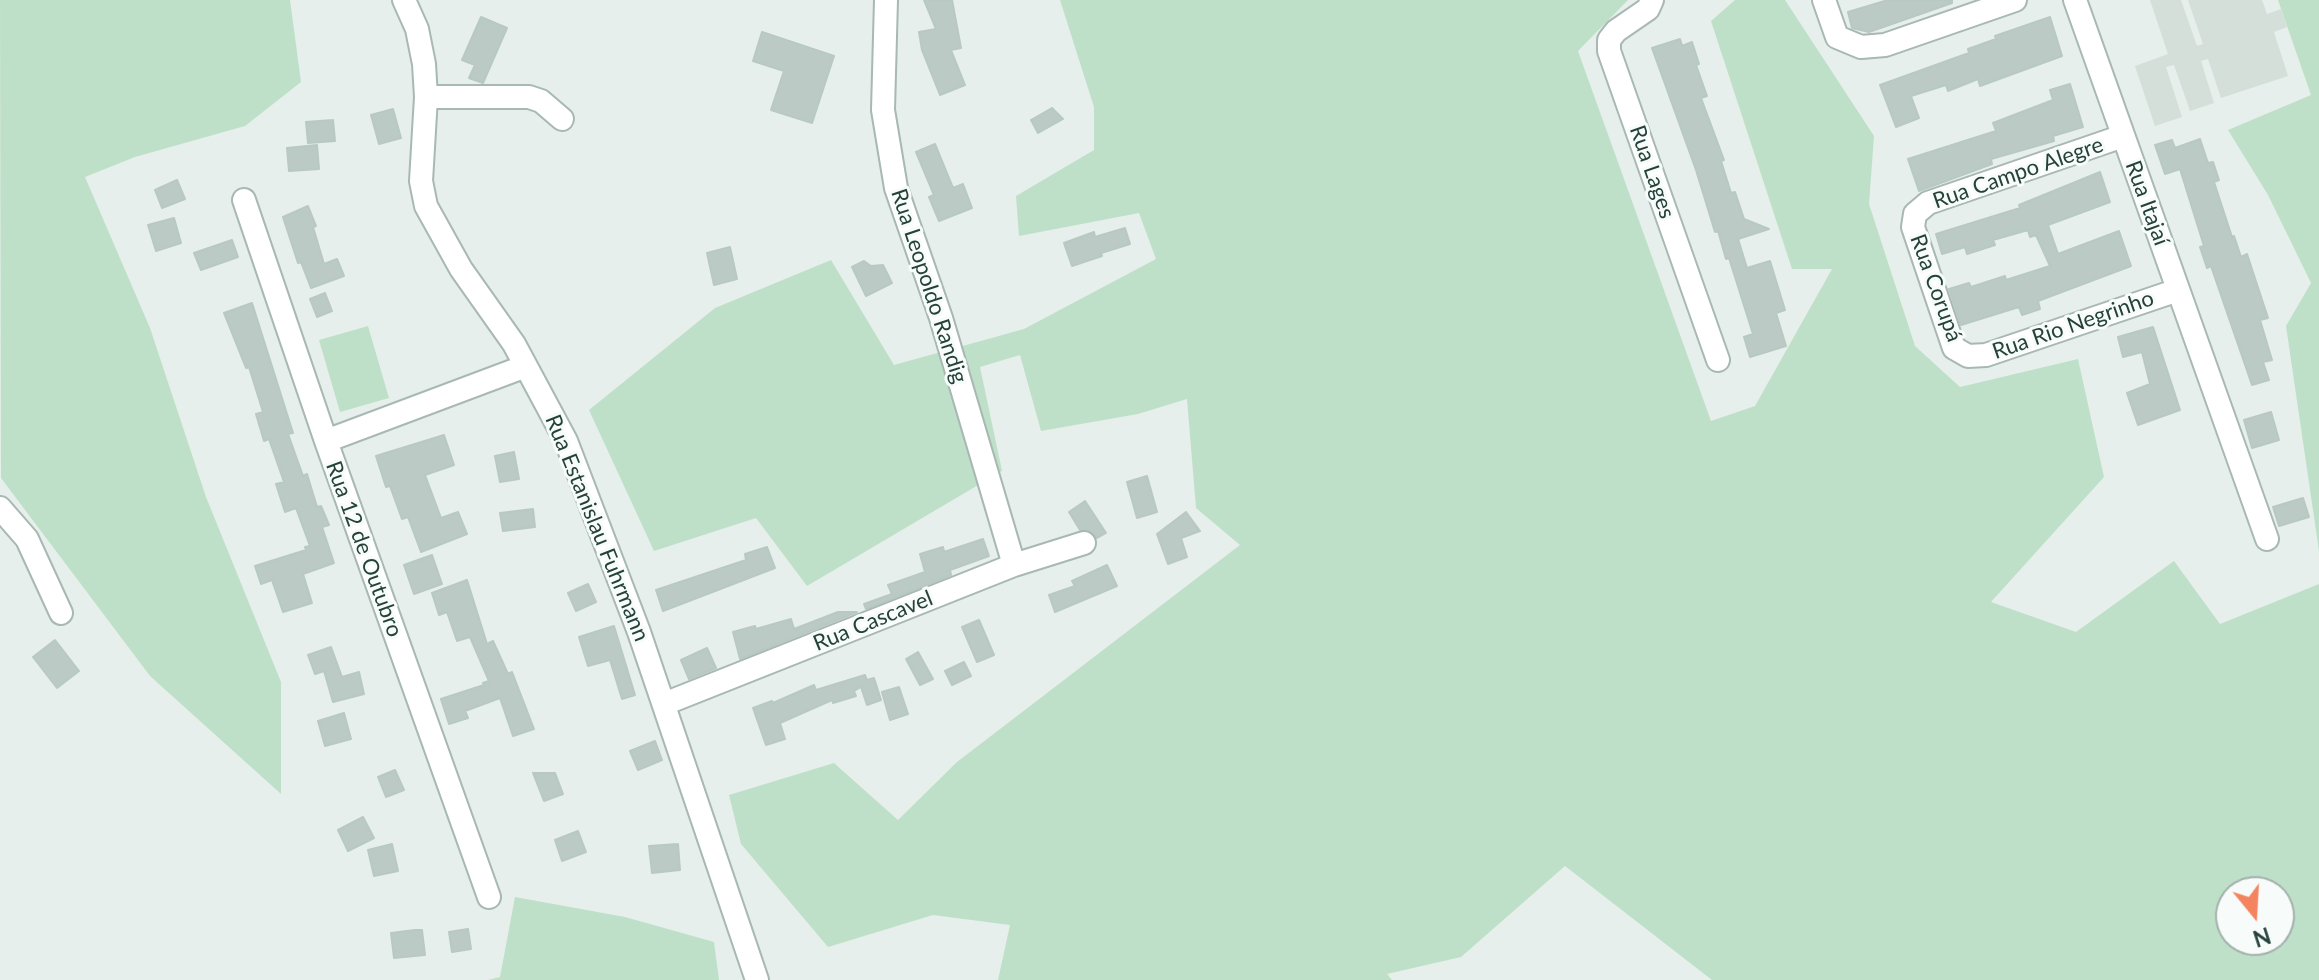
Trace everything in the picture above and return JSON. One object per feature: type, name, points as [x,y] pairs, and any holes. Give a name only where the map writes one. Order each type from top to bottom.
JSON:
[{"type":"street","name":"Rua Estanislau Fuhrmann","points":[[404,0],[417,29],[424,64],[426,97],[421,181],[426,206],[461,269],[526,366],[566,441],[664,704],[757,980]]},
{"type":"street","name":"Rua Leopoldo Randig","points":[[886,0],[883,110],[893,175],[945,332],[1014,565]]},
{"type":"street","name":"Rua Lages","points":[[1652,0],[1648,9],[1616,31],[1609,40],[1609,51],[1718,360]]},
{"type":"street","points":[[1824,0],[1837,37],[1861,47],[1885,45],[2015,0]]},
{"type":"street","name":"Rua Itajaí","points":[[2075,0],[2267,539]]},
{"type":"street","points":[[426,97],[529,97],[541,101],[562,119]]},
{"type":"street","name":"Rua Campo Alegre","points":[[1915,214],[1928,203],[2123,136]]},
{"type":"street","name":"Rua 12 de Outubro","points":[[244,200],[326,441],[489,897]]},
{"type":"street","name":"Rua Corupá","points":[[1915,214],[1913,227],[1954,348],[1968,356]]},
{"type":"street","name":"Rua Rio Negrinho","points":[[1968,356],[1986,355],[2178,290]]},
{"type":"street","points":[[326,441],[526,366]]},
{"type":"street","points":[[0,508],[27,539],[61,613]]},
{"type":"street","name":"Rua Cascavel","points":[[664,704],[1014,565],[1084,543]]},
{"type":"shaded area","points":[[2150,0],[2181,0],[2197,46],[2203,44],[2188,0],[2262,0],[2267,14],[2281,9],[2287,27],[2274,32],[2288,76],[2221,98],[2208,59],[2201,61],[2214,103],[2190,111],[2174,65],[2166,67],[2182,117],[2155,126],[2135,66],[2168,54]]},
{"type":"green space","points":[[0,0],[290,0],[301,82],[245,126],[135,157],[85,177],[150,328],[206,497],[281,682],[281,794],[150,676],[1,478]]},
{"type":"green space","points":[[1060,0],[1628,0],[1578,51],[1711,421],[1755,406],[1832,269],[1792,269],[1711,21],[1735,0],[1785,0],[1874,136],[1869,204],[1915,346],[1960,387],[2078,359],[2104,477],[1991,602],[2076,632],[2174,561],[2220,624],[2319,584],[2319,980],[1712,980],[1565,866],[1461,957],[1387,974],[1392,980],[998,980],[1010,925],[933,915],[828,947],[741,844],[729,795],[834,763],[898,820],[957,762],[1240,545],[1196,508],[1187,399],[1138,414],[1041,431],[1020,355],[980,367],[1002,471],[807,586],[756,518],[654,551],[589,410],[715,308],[831,260],[894,365],[1024,329],[1156,259],[1139,213],[1019,236],[1016,196],[1094,150],[1094,107]]},
{"type":"green space","points":[[2278,0],[2319,0],[2319,551],[2286,326],[2311,283],[2268,195],[2228,130],[2311,95]]},
{"type":"green space","points":[[368,326],[389,398],[340,412],[319,340]]},
{"type":"green space","points":[[515,897],[625,917],[714,942],[719,980],[488,980],[500,977]]},
{"type":"building","points":[[924,0],[952,0],[961,48],[951,50],[965,85],[940,95],[922,50],[919,32],[936,29]]},
{"type":"building","points":[[1888,0],[1952,0],[1952,3],[1869,32],[1852,28],[1848,12]]},
{"type":"building","points":[[481,17],[507,28],[483,83],[469,78],[475,65],[462,60]]},
{"type":"building","points":[[2050,17],[2062,56],[1980,86],[1978,79],[1948,91],[1946,85],[1911,96],[1919,118],[1896,127],[1880,85],[1969,53],[1968,49],[1996,39],[1995,36]]},
{"type":"building","points":[[762,32],[834,56],[812,123],[771,110],[784,71],[753,61]]},
{"type":"building","points":[[1680,39],[1682,46],[1692,42],[1707,96],[1701,98],[1724,160],[1721,161],[1731,193],[1735,192],[1744,219],[1769,229],[1738,239],[1747,268],[1770,261],[1785,310],[1776,313],[1786,346],[1750,357],[1744,337],[1753,334],[1729,258],[1726,259],[1718,231],[1715,232],[1652,48]]},
{"type":"building","points":[[2070,84],[2083,127],[2053,136],[2054,141],[1991,159],[1992,164],[1919,191],[1908,159],[1996,131],[1993,123],[2053,100],[2050,90]]},
{"type":"building","points":[[1052,108],[1063,119],[1038,133],[1031,120]]},
{"type":"building","points":[[393,109],[401,138],[379,144],[371,115]]},
{"type":"building","points":[[333,120],[335,141],[308,143],[306,122]]},
{"type":"building","points":[[2200,139],[2208,163],[2213,162],[2219,180],[2214,182],[2232,237],[2241,257],[2247,254],[2268,318],[2260,320],[2272,360],[2263,362],[2269,380],[2252,385],[2211,266],[2207,268],[2200,247],[2204,246],[2180,169],[2165,174],[2155,145],[2172,140],[2175,148]]},
{"type":"building","points":[[935,144],[953,188],[963,184],[972,208],[939,221],[929,197],[934,195],[916,152]]},
{"type":"building","points":[[317,145],[319,169],[289,171],[287,148]]},
{"type":"building","points":[[2100,172],[2110,202],[2048,225],[2058,254],[2119,231],[2131,266],[2038,301],[2040,309],[2022,315],[2019,307],[1961,325],[1949,289],[1969,283],[1971,287],[2005,276],[2006,280],[2050,266],[2036,235],[2030,237],[2028,230],[1993,240],[1995,245],[1967,254],[1965,247],[1942,254],[1936,234],[2020,208],[2019,205]]},
{"type":"building","points":[[177,180],[185,199],[162,208],[155,190]]},
{"type":"building","points":[[308,206],[324,264],[337,259],[344,276],[311,288],[301,262],[298,263],[283,217]]},
{"type":"building","points":[[174,218],[181,243],[156,251],[148,225]]},
{"type":"building","points":[[1125,228],[1130,244],[1072,266],[1064,243],[1094,232],[1095,237]]},
{"type":"building","points":[[232,240],[238,257],[201,270],[194,253]]},
{"type":"building","points":[[730,247],[737,279],[714,285],[707,253]]},
{"type":"building","points":[[864,261],[871,266],[883,265],[892,283],[866,296],[852,267]]},
{"type":"building","points":[[325,293],[332,311],[317,317],[310,299]]},
{"type":"building","points":[[252,303],[293,433],[288,434],[303,476],[307,474],[317,507],[321,506],[329,525],[322,527],[334,563],[303,574],[312,603],[283,612],[272,580],[261,584],[255,566],[310,546],[296,508],[285,512],[276,484],[284,482],[269,439],[264,441],[256,414],[263,412],[249,367],[246,368],[224,313]]},
{"type":"building","points":[[2153,327],[2180,410],[2138,425],[2127,393],[2150,384],[2142,352],[2123,357],[2118,337]]},
{"type":"building","points":[[2271,412],[2279,440],[2252,448],[2244,420]]},
{"type":"building","points":[[444,435],[454,465],[425,475],[441,518],[458,512],[467,534],[421,552],[408,517],[402,519],[390,486],[386,487],[376,456]]},
{"type":"building","points":[[514,452],[519,479],[500,482],[495,456]]},
{"type":"building","points":[[1147,476],[1157,512],[1137,518],[1127,482]]},
{"type":"building","points":[[2303,498],[2309,517],[2279,526],[2273,507]]},
{"type":"building","points":[[1085,501],[1106,533],[1097,538],[1088,530],[1080,530],[1069,512]]},
{"type":"building","points":[[533,509],[535,527],[503,531],[500,513]]},
{"type":"building","points":[[1186,512],[1200,531],[1181,538],[1187,557],[1168,564],[1157,534]]},
{"type":"building","points":[[983,539],[989,556],[950,570],[951,575],[866,609],[864,604],[892,594],[888,585],[925,572],[920,554],[943,547],[944,552]]},
{"type":"building","points":[[767,547],[775,568],[663,611],[656,590],[746,560],[745,554]]},
{"type":"building","points":[[432,555],[442,584],[414,594],[404,565]]},
{"type":"building","points":[[1107,565],[1117,586],[1055,612],[1049,595],[1075,586],[1072,581]]},
{"type":"building","points":[[467,580],[487,644],[493,641],[508,674],[512,672],[534,729],[513,736],[500,698],[465,711],[468,718],[449,724],[441,699],[489,681],[470,637],[457,641],[447,612],[439,615],[432,593]]},
{"type":"building","points":[[588,584],[596,602],[576,611],[568,593]]},
{"type":"building","points":[[838,612],[857,612],[740,659],[733,632],[791,619],[794,629]]},
{"type":"building","points":[[979,620],[994,655],[977,662],[962,627]]},
{"type":"building","points":[[614,626],[635,695],[622,699],[610,660],[588,666],[579,637]]},
{"type":"building","points":[[55,640],[79,671],[57,688],[33,657]]},
{"type":"building","points":[[331,647],[342,677],[359,672],[364,694],[333,702],[324,671],[315,674],[308,655]]},
{"type":"building","points":[[707,648],[716,668],[689,679],[681,660]]},
{"type":"building","points":[[918,652],[933,679],[920,685],[906,659]]},
{"type":"building","points":[[964,662],[971,676],[952,685],[945,671]]},
{"type":"building","points":[[865,675],[867,680],[874,678],[881,700],[867,705],[861,687],[854,691],[856,696],[833,703],[832,700],[780,723],[785,739],[766,745],[753,708],[814,685],[816,690]]},
{"type":"building","points":[[899,687],[908,714],[890,720],[882,692]]},
{"type":"building","points":[[344,713],[351,739],[325,746],[318,721]]},
{"type":"building","points":[[655,741],[662,760],[638,770],[630,751]]},
{"type":"building","points":[[395,770],[404,790],[386,797],[378,777]]},
{"type":"building","points":[[533,773],[555,773],[563,794],[544,801]]},
{"type":"building","points":[[363,817],[374,838],[348,851],[338,830]]},
{"type":"building","points":[[578,831],[586,852],[562,861],[555,840]]},
{"type":"building","points":[[392,844],[398,871],[374,876],[368,850]]},
{"type":"building","points":[[678,844],[680,870],[652,873],[649,846]]},
{"type":"building","points":[[468,929],[471,949],[452,952],[449,932]]},
{"type":"building","points":[[422,930],[425,955],[394,958],[391,933]]}]
